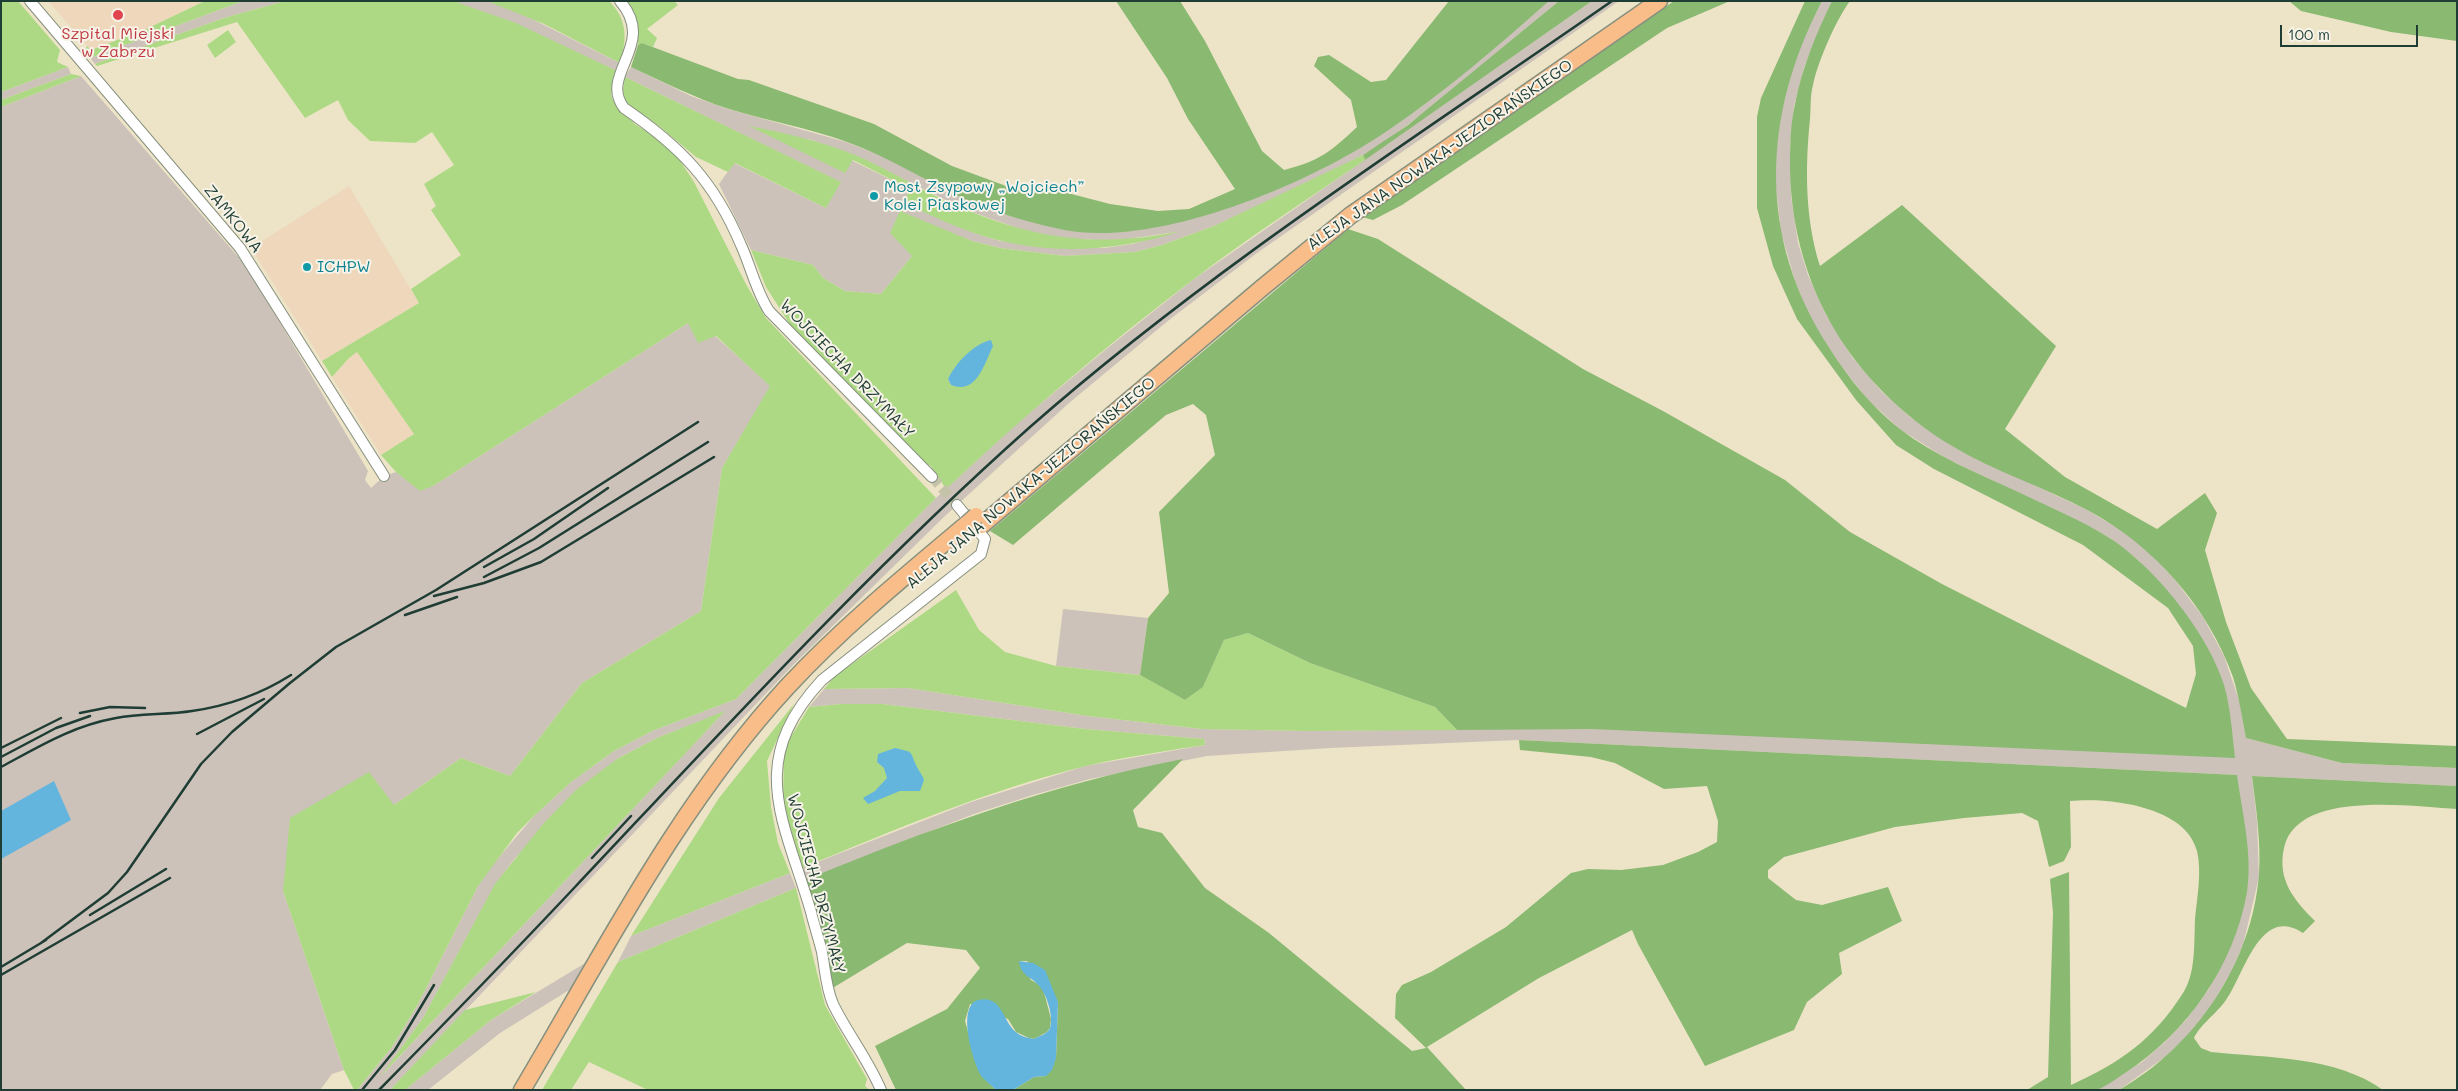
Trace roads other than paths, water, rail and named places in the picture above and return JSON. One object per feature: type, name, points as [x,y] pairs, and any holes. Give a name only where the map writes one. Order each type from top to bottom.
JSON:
[{"type":"main road","name":"ALEJA JANA NOWAKA-JEZIORAŃSKIEGO","points":[[534,1090],[694,822],[750,748],[796,692],[823,664],[975,524],[1255,279],[1345,207],[1641,1]]},
{"type":"main road","name":"ALEJA JANA NOWAKA-JEZIORAŃSKIEGO","points":[[522,1090],[659,858],[714,776],[787,687],[841,632],[1351,215],[1658,1]]},
{"type":"street","name":"ZAMKOWA","points":[[30,1],[240,248],[384,476]]},
{"type":"street","name":"WOJCIECHA DRZYMAŁY","points":[[620,1],[628,13],[634,34],[633,44],[617,86],[619,102],[624,108],[671,142],[699,172],[733,227],[759,293],[769,311],[932,477]]},
{"type":"street","name":"WOJCIECHA DRZYMAŁY","points":[[881,1090],[830,995],[818,939],[777,802],[776,764],[780,746],[790,724],[806,698],[822,680],[842,662],[973,563],[981,554],[985,539],[957,505]]},
{"type":"water","points":[[991,340],[993,346],[983,369],[973,382],[967,386],[960,387],[951,385],[948,379],[960,361],[971,350]]},
{"type":"water","points":[[895,748],[910,752],[924,780],[920,791],[900,791],[868,804],[863,798],[875,791],[887,778],[884,768],[877,762],[878,754]]},
{"type":"water","points":[[54,781],[71,820],[1,859],[1,811]]},
{"type":"water","points":[[1019,961],[1033,963],[1045,970],[1058,1002],[1056,1058],[1052,1070],[1046,1076],[1034,1077],[1013,1090],[996,1090],[982,1077],[974,1060],[967,1024],[971,1004],[978,1000],[986,999],[992,1001],[1001,1010],[1016,1032],[1029,1038],[1034,1039],[1045,1033],[1049,1030],[1051,1024],[1049,1007],[1043,991],[1022,970]]},
{"type":"tunnel","points":[[932,477],[957,505]]},
{"type":"railway","points":[[379,1090],[854,594],[970,481],[1030,427],[1099,369],[1242,258],[1389,154],[1612,1]]},
{"type":"railway","points":[[41,943],[108,893],[127,872],[201,764],[232,732],[290,683],[336,647],[436,590],[698,422]]},
{"type":"railway","points":[[484,577],[539,548],[708,442]]},
{"type":"railway","points":[[434,596],[484,583],[541,562],[714,457]]},
{"type":"railway","points":[[484,567],[534,539],[608,488]]},
{"type":"railway","points":[[405,615],[457,597]]},
{"type":"railway","points":[[1,767],[43,744],[85,726],[125,716],[183,712],[218,706],[256,693],[291,675]]},
{"type":"railway","points":[[197,734],[264,699]]},
{"type":"railway","points":[[80,713],[110,707],[145,708]]},
{"type":"railway","points":[[1,757],[56,728],[90,716]]},
{"type":"railway","points":[[1,748],[61,718]]},
{"type":"railway","points":[[592,858],[631,816]]},
{"type":"railway","points":[[90,915],[166,869]]},
{"type":"railway","points":[[1,975],[170,878]]},
{"type":"railway","points":[[1,967],[46,940]]},
{"type":"railway","points":[[362,1090],[395,1050],[434,985]]},
{"type":"place","name":"Szpital Miejski w Zabrzu","points":[[118,15]]},
{"type":"place","name":"Most Zsypowy „Wojciech” Kolei Piaskowej","points":[[874,196]]},
{"type":"place","name":"ICHPW","points":[[307,267]]}]
